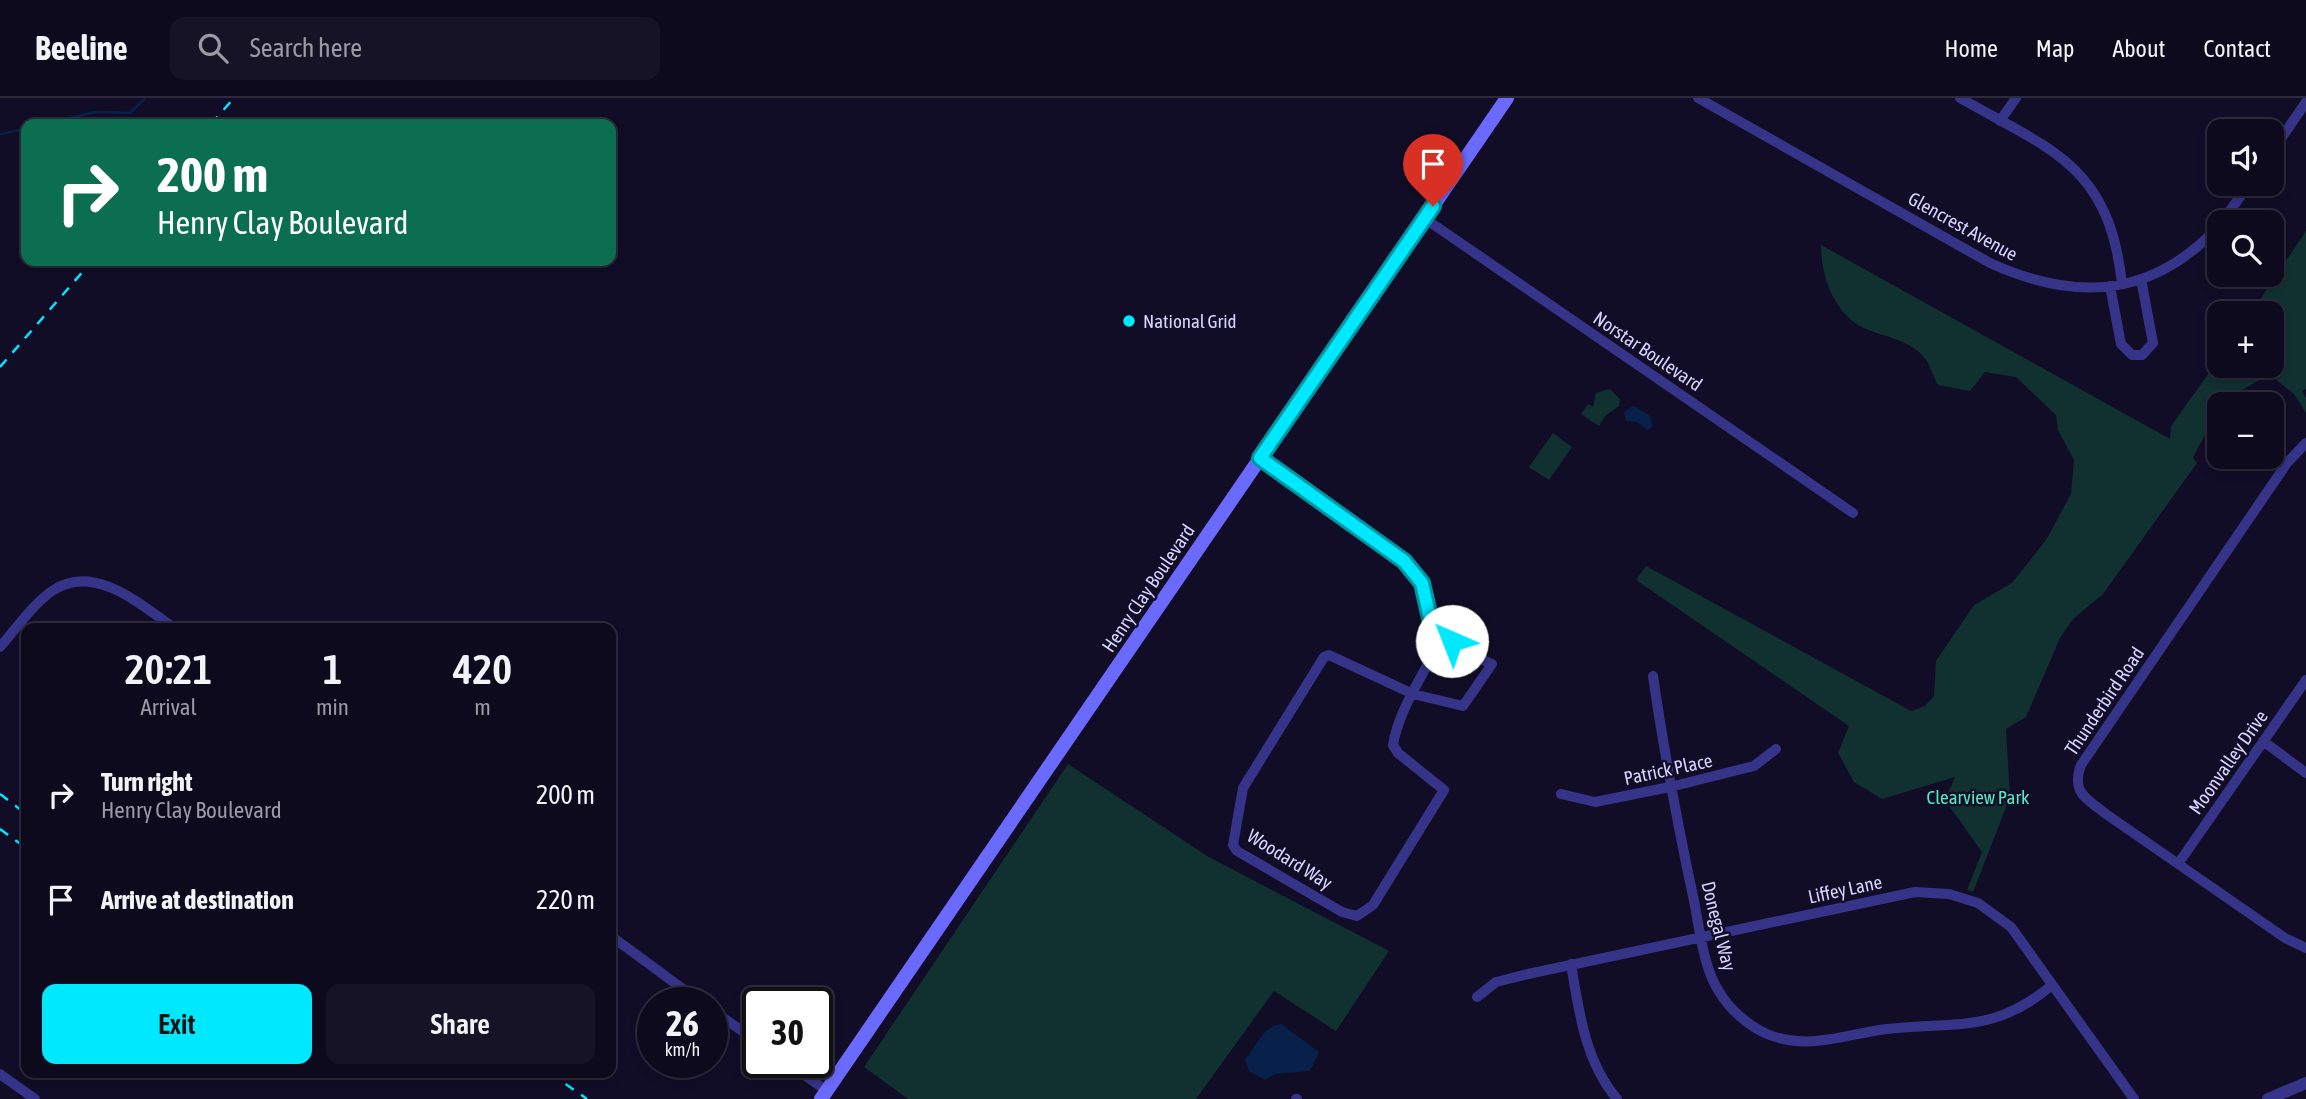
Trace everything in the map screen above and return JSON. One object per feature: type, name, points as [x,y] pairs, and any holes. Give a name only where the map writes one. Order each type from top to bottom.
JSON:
[{"type":"main road","name":"Henry Clay Boulevard","points":[[824,1095],[1507,98]]},
{"type":"street","name":"Glencrest Avenue","points":[[1698,98],[1990,263],[2028,280],[2058,287],[2116,285],[2141,279],[2184,258],[2207,236]]},
{"type":"street","points":[[1960,98],[2063,158],[2083,175],[2099,198],[2108,218],[2116,285],[2114,308],[2125,352],[2132,355],[2147,353],[2152,343],[2141,279]]},
{"type":"street","points":[[2000,121],[2016,98]]},
{"type":"street","points":[[2284,134],[2306,102]]},
{"type":"street","name":"Norstar Boulevard","points":[[1424,218],[1853,513]]},
{"type":"street","name":"Thunderbird Road","points":[[2306,443],[2287,463],[2081,765],[2076,778],[2077,787],[2083,796],[2285,938],[2306,948]]},
{"type":"street","points":[[1260,458],[1410,566],[1422,583],[1432,627],[1424,632],[1420,640],[1424,653],[1431,657],[1446,655],[1451,646]]},
{"type":"street","points":[[22,623],[53,590],[69,583],[85,581],[120,591],[167,623]]},
{"type":"street","points":[[0,647],[21,624]]},
{"type":"street","name":"Woodard Way","points":[[1431,657],[1413,694],[1395,729],[1393,745],[1398,753],[1444,790],[1373,905],[1357,916],[1342,912],[1237,851],[1233,845],[1243,788],[1324,657],[1329,655],[1413,694],[1463,706],[1492,664],[1451,646],[1447,631],[1432,627]]},
{"type":"street","name":"Donegal Way","points":[[1653,676],[1670,787],[1713,981],[1733,1009],[1751,1026],[1789,1041],[1814,1043],[1891,1029],[1987,1022],[2012,1014],[2052,985]]},
{"type":"street","name":"Moonvalley Drive","points":[[2178,864],[2306,680]]},
{"type":"street","points":[[2263,741],[2306,773]]},
{"type":"street","name":"Patrick Place","points":[[1561,793],[1595,802],[1670,787],[1754,766],[1776,749]]},
{"type":"street","name":"Liffey Lane","points":[[1478,997],[1496,982],[1571,964],[1916,892],[1938,892],[1978,903],[2011,927],[2134,1099]]},
{"type":"street","points":[[616,940],[680,987]]},
{"type":"street","points":[[1571,964],[1580,1017],[1591,1055],[1617,1099]]},
{"type":"street","points":[[0,1074],[35,1099]]},
{"type":"street","points":[[804,1078],[824,1095]]},
{"type":"street","points":[[2268,1099],[2306,1083]]},
{"type":"green space","points":[[2306,231],[2306,389],[2302,391],[2306,398],[2306,413],[2294,394],[2274,378],[2284,378],[2284,301],[2259,301],[2268,287],[2284,287],[2284,264]]},
{"type":"green space","name":"Clearview Park","points":[[1821,245],[2170,439],[2171,426],[2207,376],[2207,378],[2262,378],[2239,392],[2207,392],[2207,431],[2193,458],[2197,463],[2103,594],[2073,619],[2060,638],[2026,717],[2006,729],[2010,797],[1973,892],[1967,890],[1982,852],[1945,800],[1955,777],[1882,799],[1854,782],[1838,753],[1849,726],[1636,580],[1646,566],[1911,711],[1925,706],[1934,696],[1936,661],[1974,605],[2012,583],[2046,540],[2071,494],[2074,460],[2058,430],[2056,415],[2016,377],[1985,372],[1970,391],[1938,385],[1928,362],[1918,351],[1857,324],[1839,307],[1827,284]]},
{"type":"green space","points":[[1610,389],[1620,399],[1619,406],[1605,416],[1599,426],[1581,414],[1588,404],[1593,407],[1596,393]]},
{"type":"green space","points":[[1553,433],[1572,447],[1549,480],[1529,467]]},
{"type":"green space","points":[[1068,764],[1207,856],[1389,951],[1336,1031],[1274,991],[1196,1099],[908,1099],[864,1067]]},
{"type":"water","points":[[1633,406],[1649,415],[1653,426],[1648,430],[1637,422],[1626,421],[1624,412]]},
{"type":"water","points":[[1281,1024],[1319,1052],[1310,1071],[1275,1074],[1265,1080],[1249,1071],[1245,1059],[1264,1033]]},
{"type":"waterway","points":[[65,119],[95,112],[130,113],[145,98]]},
{"type":"waterway","points":[[0,134],[21,130]]},
{"type":"railway","points":[[215,119],[234,98]]},
{"type":"railway","points":[[0,367],[88,266]]},
{"type":"railway","points":[[0,794],[21,810]]},
{"type":"railway","points":[[0,829],[21,844]]},
{"type":"railway","points":[[557,1078],[587,1099]]},
{"type":"place","name":"National Grid","points":[[1129,321]]},
{"type":"route","points":[[1433,206],[1260,458],[1414,570],[1422,583],[1432,627],[1447,631],[1452,641]]}]
